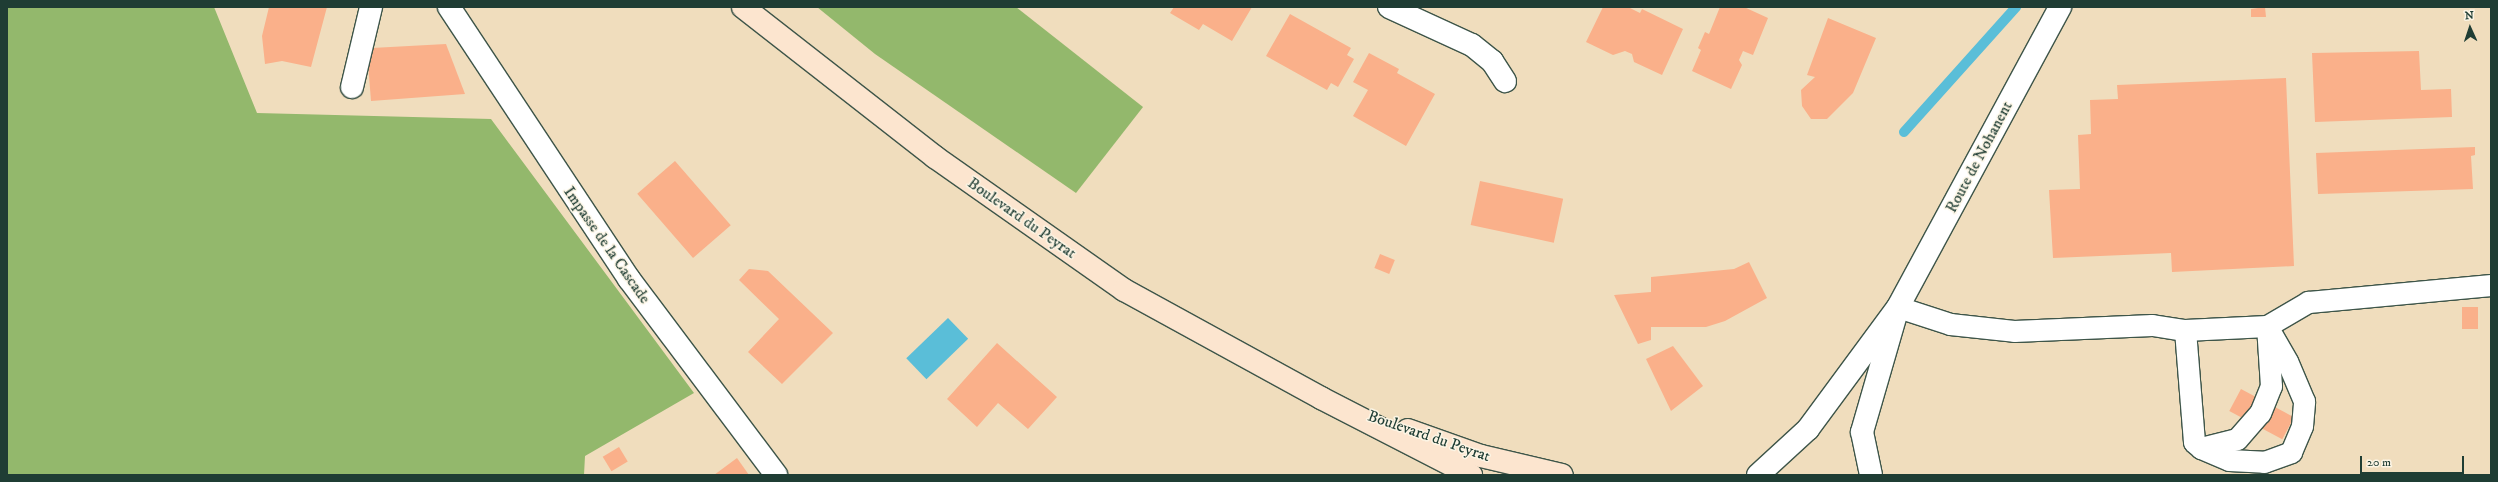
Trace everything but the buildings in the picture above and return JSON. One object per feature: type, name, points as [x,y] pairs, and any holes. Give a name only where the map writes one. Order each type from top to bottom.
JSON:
[{"type":"main road","name":"Boulevard du Peyrat","points":[[744,7],[935,157],[1124,290],[1321,398],[1471,475]]},
{"type":"main road","name":"Boulevard du Peyrat","points":[[1321,398],[1481,456],[1562,475]]},
{"type":"street","points":[[352,87],[371,7]]},
{"type":"street","name":"Impasse de la Cascade","points":[[449,7],[629,279],[776,475]]},
{"type":"street","points":[[1389,7],[1472,46],[1492,61],[1505,81]]},
{"type":"street","name":"Route de Nohanent","points":[[1758,475],[1808,429],[1898,307],[2060,7]]},
{"type":"street","name":"Route de Nohanent","points":[[1870,475],[1862,432],[1898,307]]},
{"type":"lane","points":[[1898,307],[1950,324],[2014,331],[2152,325],[2185,330],[2267,326],[2308,302],[2491,285]]},
{"type":"lane","points":[[2185,330],[2194,442],[2201,448],[2229,460],[2264,462],[2291,452],[2302,426],[2304,401],[2287,361],[2267,326]]},
{"type":"lane","points":[[2201,448],[2237,439],[2260,413],[2271,386],[2267,326]]},
{"type":"green space","points":[[7,7],[214,7],[257,113],[491,119],[694,393],[585,456],[584,475],[7,475]]},
{"type":"green space","points":[[817,7],[1016,7],[1143,107],[1076,193],[875,54]]},
{"type":"water","points":[[948,318],[968,339],[926,379],[906,358]]},
{"type":"waterway","points":[[1904,132],[2016,7]]}]
